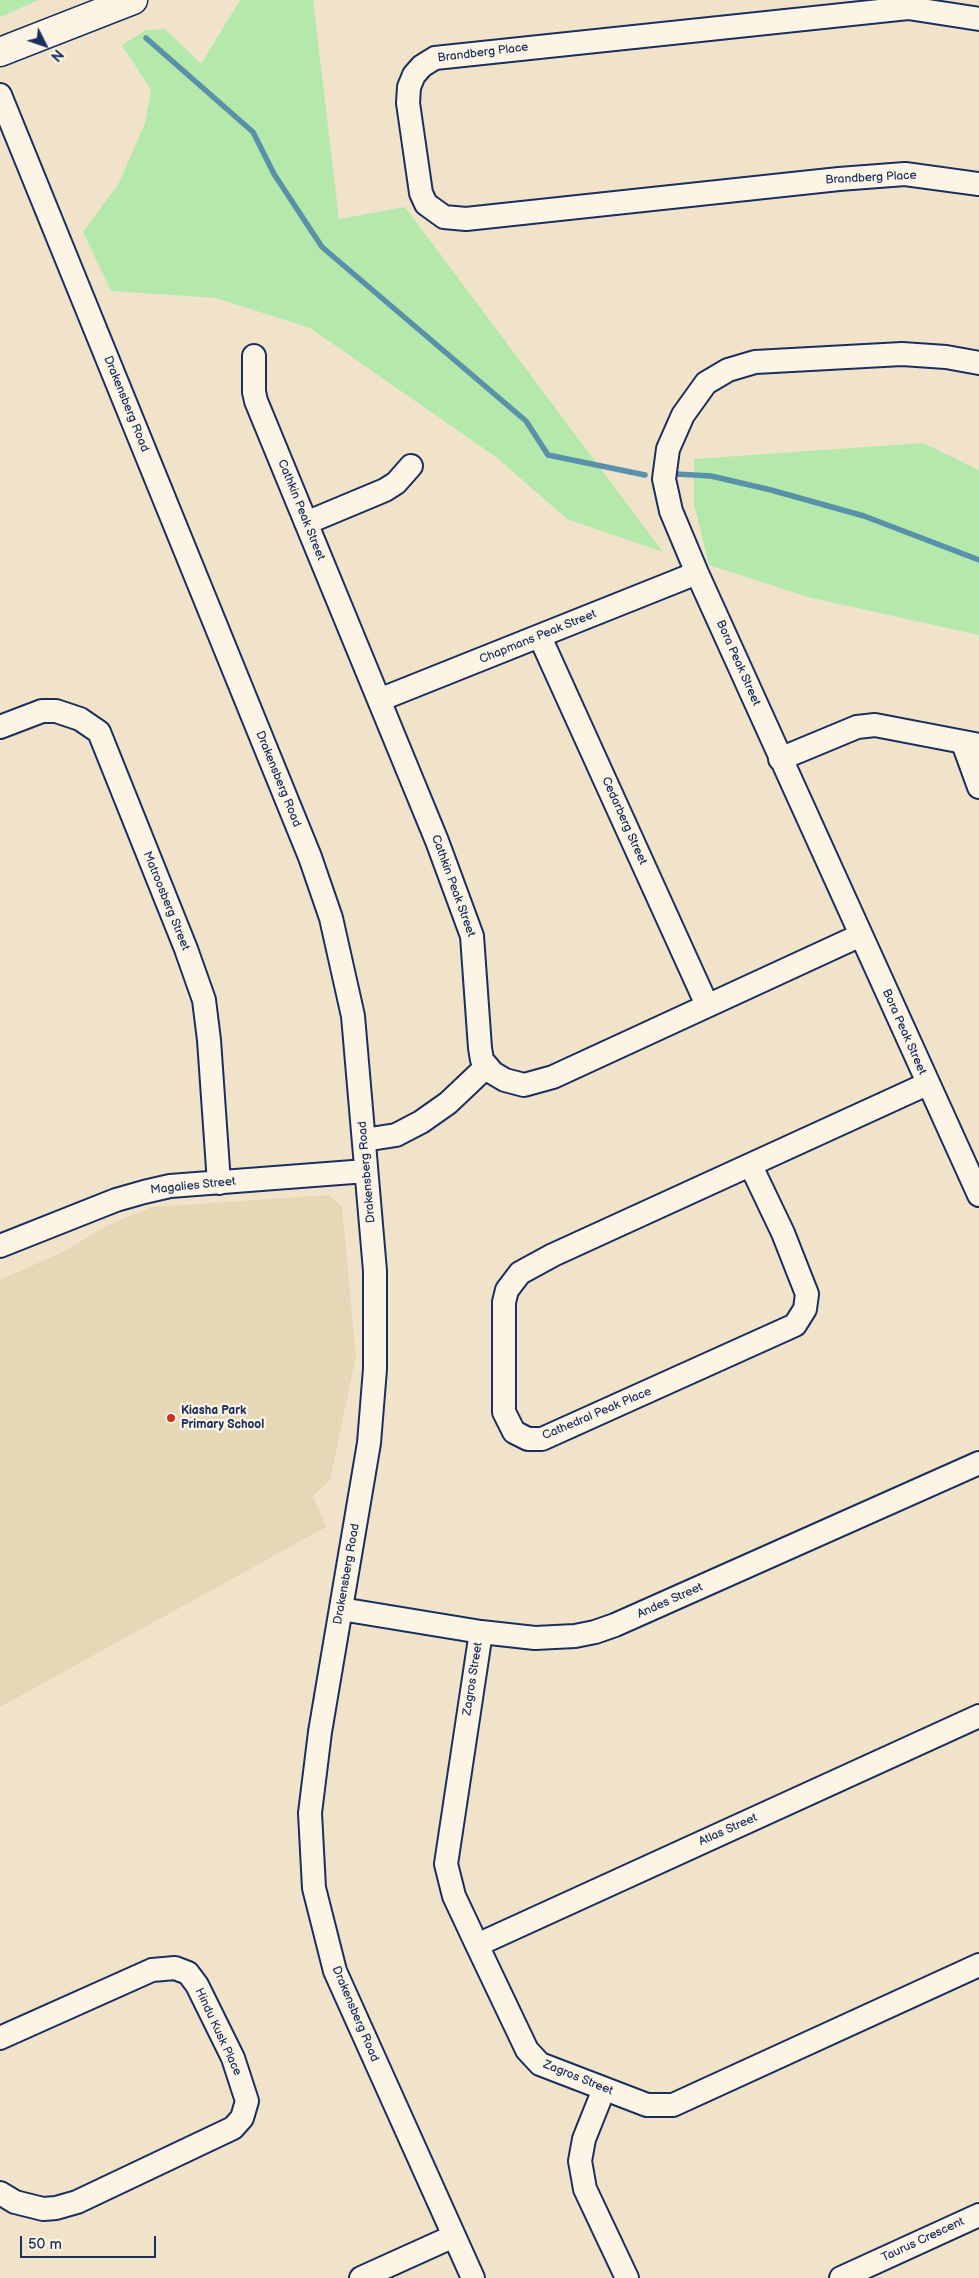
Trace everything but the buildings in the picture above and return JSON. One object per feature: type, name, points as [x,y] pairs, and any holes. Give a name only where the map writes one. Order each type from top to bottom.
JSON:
[{"type":"street","points":[[0,52],[133,0]]},
{"type":"street","name":"Brandberg Place","points":[[979,19],[908,8],[435,58],[422,66],[414,75],[409,87],[408,103],[421,193],[426,204],[444,217],[466,219],[810,182],[905,174],[979,184]]},
{"type":"street","name":"Drakensberg Road","points":[[0,95],[322,892],[331,918],[353,1016],[375,1271],[375,1369],[369,1443],[320,1732],[310,1813],[314,1888],[335,1971],[473,2278]]},
{"type":"street","name":"Bora Peak Street","points":[[979,363],[946,357],[902,354],[755,362],[728,370],[706,383],[683,415],[674,432],[664,464],[664,479],[671,511],[697,573],[927,1084],[979,1195]]},
{"type":"street","name":"Cathkin Peak Street","points":[[254,356],[254,392],[256,400],[437,841],[472,936],[480,1048],[482,1060],[487,1066]]},
{"type":"street","points":[[306,523],[385,490],[396,483],[411,466]]},
{"type":"street","name":"Chapmans Peak Street","points":[[379,700],[697,573]]},
{"type":"street","name":"Cedarberg Street","points":[[540,637],[707,1004]]},
{"type":"street","name":"Matroosberg Street","points":[[0,727],[42,711],[56,711],[80,719],[99,732],[186,949],[204,1000],[209,1040],[219,1182]]},
{"type":"street","points":[[780,759],[857,727],[875,724],[971,744],[979,787]]},
{"type":"street","points":[[364,1140],[396,1135],[421,1122],[448,1103],[487,1066],[493,1073],[516,1084],[530,1084],[552,1077],[707,1004],[861,935]]},
{"type":"street","name":"Cathedral Peak Place","points":[[751,1166],[783,1233],[807,1294],[805,1309],[799,1321],[791,1328],[776,1335],[542,1439],[528,1439],[514,1432],[504,1412],[504,1302],[507,1290],[520,1272],[553,1255],[927,1084]]},
{"type":"street","name":"Magalies Street","points":[[0,1246],[116,1200],[170,1186],[366,1172]]},
{"type":"street","name":"Andes Street","points":[[341,1609],[481,1632],[535,1638],[576,1636],[615,1626],[979,1463]]},
{"type":"street","name":"Zagros Street","points":[[481,1632],[446,1864],[454,1896],[527,2050],[534,2058],[548,2068],[654,2107],[684,2101],[979,1965]]},
{"type":"street","name":"Atlas Street","points":[[476,1945],[979,1716]]},
{"type":"street","name":"Hindu Kusk Place","points":[[0,2038],[152,1970],[175,1968],[188,1973],[197,1985],[233,2058],[247,2101],[242,2118],[233,2128],[77,2202],[56,2208],[43,2209],[16,2202],[0,2192]]},
{"type":"street","points":[[604,2089],[584,2139],[580,2161],[585,2189],[627,2278]]},
{"type":"street","name":"Taurus Crescent","points":[[841,2278],[979,2215]]},
{"type":"street","points":[[360,2278],[454,2236]]},
{"type":"shaded area","name":"Kiasha Park Primary School","points":[[329,1195],[342,1207],[356,1356],[330,1480],[313,1496],[326,1527],[0,1707],[0,1280],[65,1251],[104,1227],[152,1207]]},
{"type":"green space","points":[[0,0],[39,0],[0,17]]},
{"type":"green space","points":[[240,0],[313,0],[339,219],[405,207],[663,552],[567,519],[496,457],[310,328],[216,298],[111,291],[83,232],[119,183],[145,123],[151,90],[122,45],[146,30],[165,29],[201,64]]},
{"type":"green space","points":[[923,443],[979,470],[979,635],[808,597],[709,565],[694,504],[694,459]]},
{"type":"waterway","points":[[146,38],[253,132],[274,174],[322,247],[526,421],[548,455],[645,475]]},
{"type":"waterway","points":[[676,474],[711,476],[771,490],[864,516],[979,560]]},
{"type":"place","name":"Kiasha Park Primary School","points":[[171,1418]]}]
